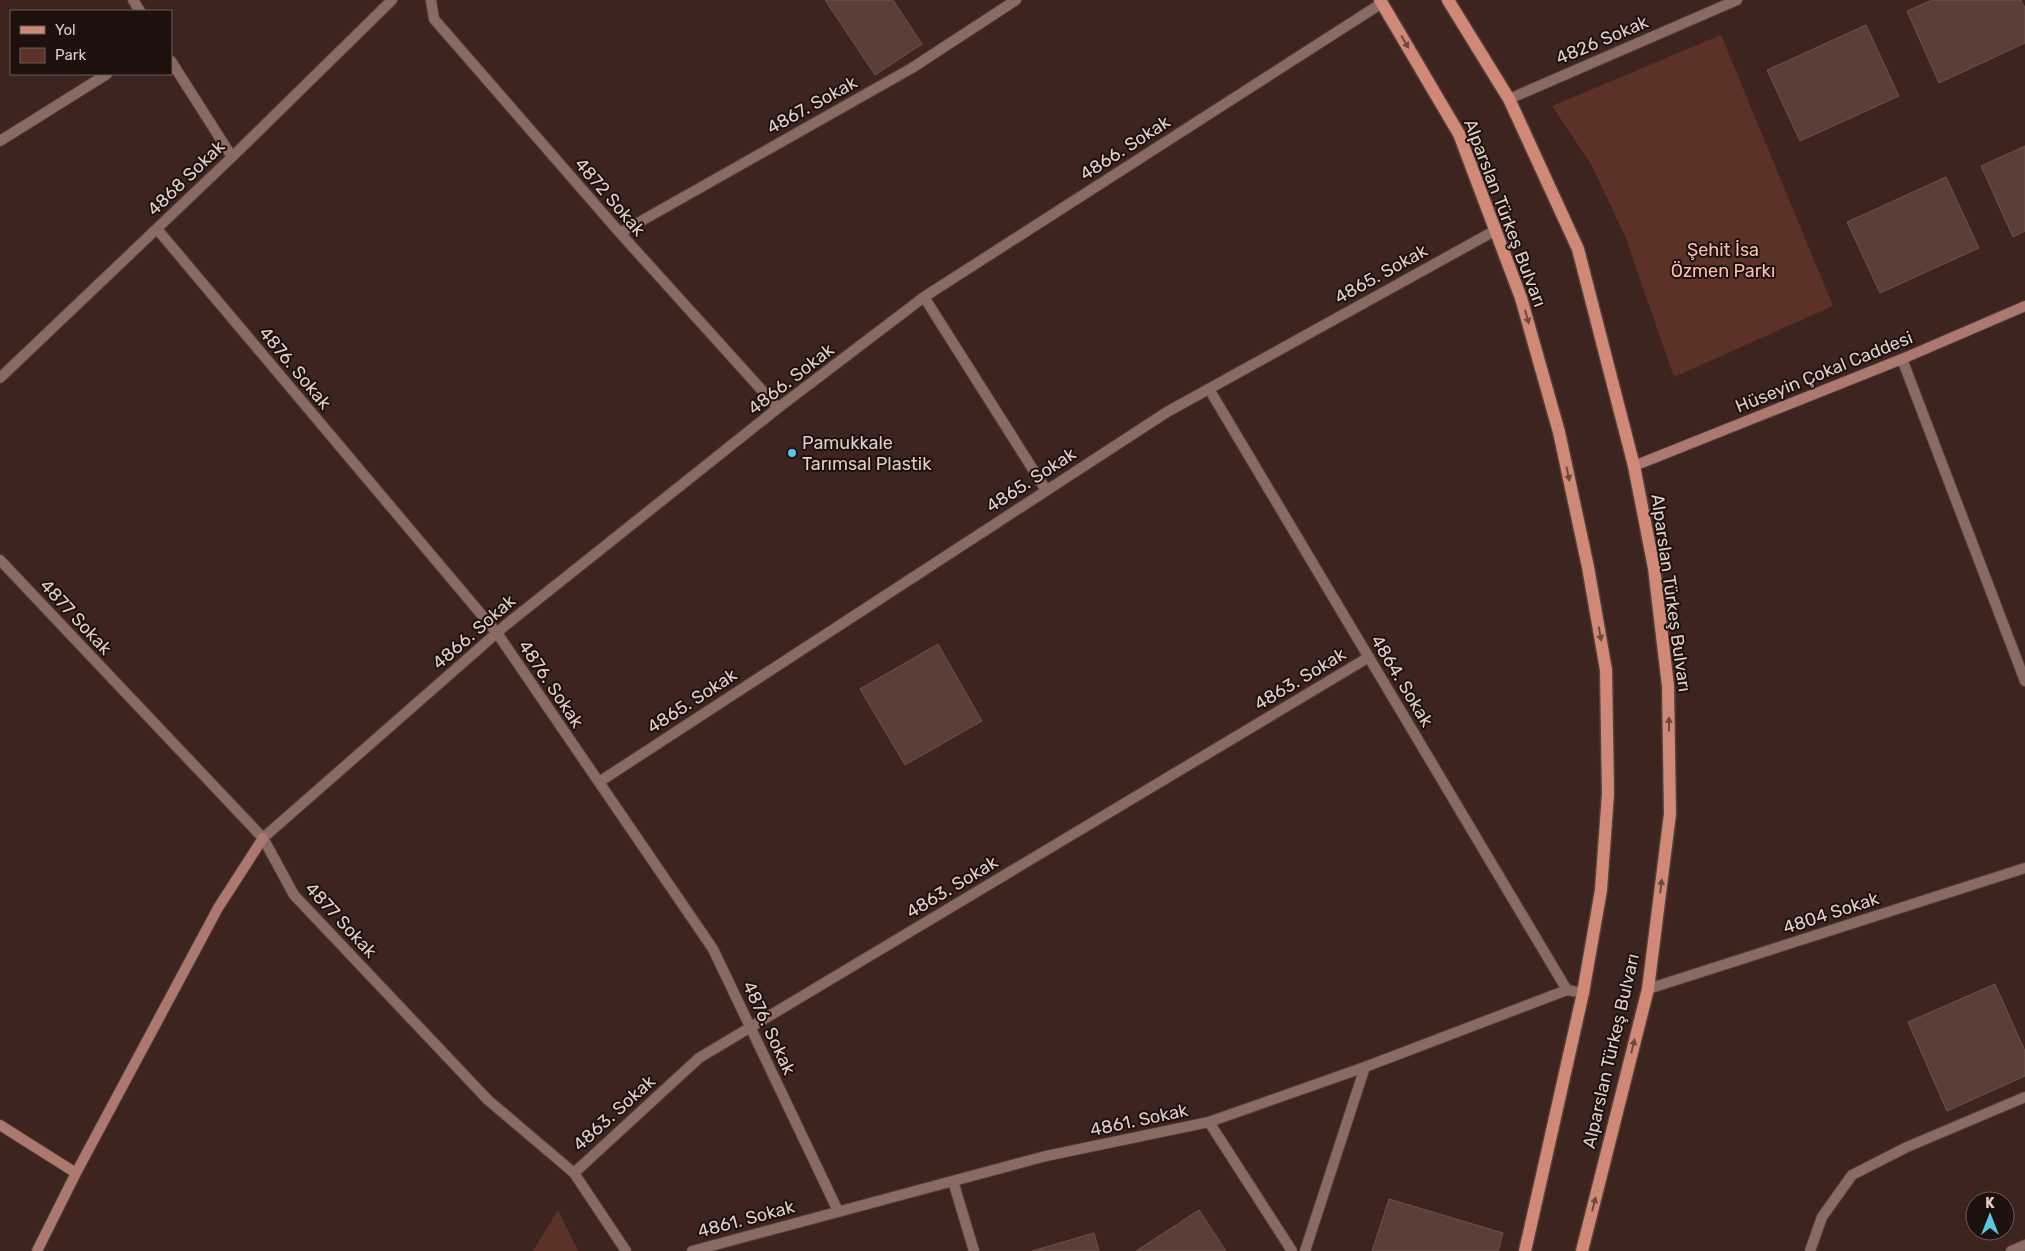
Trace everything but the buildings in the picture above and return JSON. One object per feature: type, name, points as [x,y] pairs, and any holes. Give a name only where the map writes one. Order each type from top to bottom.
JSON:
[{"type":"main road","name":"Alparslan Türkeş Bulvarı","points":[[1448,0],[1509,99],[1578,249],[1634,466],[1654,568],[1668,686],[1670,814],[1648,989],[1582,1251]]},
{"type":"main road","name":"Alparslan Türkeş Bulvarı","points":[[1381,2],[1459,134],[1521,298],[1559,432],[1588,567],[1606,670],[1608,794],[1602,880],[1583,993],[1526,1251]]},
{"type":"main road","name":"Hüseyin Çokal Caddesi","points":[[1634,466],[1902,359],[2025,306]]},
{"type":"main road","points":[[37,1251],[76,1172],[218,908],[263,838]]},
{"type":"main road","points":[[0,1125],[76,1172]]},
{"type":"street","name":"4868 Sokak","points":[[0,378],[232,157],[392,0]]},
{"type":"street","name":"4872 Sokak","points":[[431,0],[434,19],[620,233],[778,408]]},
{"type":"street","name":"4867. Sokak","points":[[620,233],[912,68],[1016,0]]},
{"type":"street","name":"4826 Sokak","points":[[1509,99],[1736,0]]},
{"type":"street","name":"4866. Sokak","points":[[263,838],[497,633],[778,408],[924,297],[1381,2]]},
{"type":"street","points":[[172,63],[232,157]]},
{"type":"street","points":[[0,141],[105,75]]},
{"type":"street","name":"4876. Sokak","points":[[157,229],[497,633],[713,949],[838,1211]]},
{"type":"street","name":"4865. Sokak","points":[[599,782],[1167,412],[1496,230]]},
{"type":"street","points":[[924,297],[1046,490]]},
{"type":"street","points":[[1902,359],[2025,681]]},
{"type":"street","name":"4864. Sokak","points":[[1208,388],[1567,990]]},
{"type":"street","name":"4877 Sokak","points":[[0,560],[263,838],[294,895],[488,1100],[574,1172],[626,1251]]},
{"type":"street","name":"4863. Sokak","points":[[574,1172],[699,1058],[1369,657]]},
{"type":"street","name":"4804 Sokak","points":[[1648,989],[2025,868]]},
{"type":"street","points":[[1567,990],[1583,993]]},
{"type":"street","name":"4861. Sokak","points":[[692,1251],[1046,1156],[1210,1122],[1364,1067],[1567,990]]},
{"type":"street","points":[[1305,1251],[1364,1067]]},
{"type":"street","points":[[1810,1251],[1822,1217],[1852,1176],[1907,1147],[2025,1097]]},
{"type":"street","points":[[1210,1122],[1292,1251]]},
{"type":"street","points":[[953,1181],[974,1251]]},
{"type":"street","points":[[2011,1251],[2023,1248]]},
{"type":"green space","name":"Şehit İsa Özmen Parkı","points":[[1721,35],[1833,306],[1674,377],[1625,236],[1592,166],[1552,106]]},
{"type":"green space","points":[[558,1210],[578,1251],[533,1251]]},
{"type":"place","name":"Pamukkale Tarımsal Plastik","points":[[792,453]]}]
